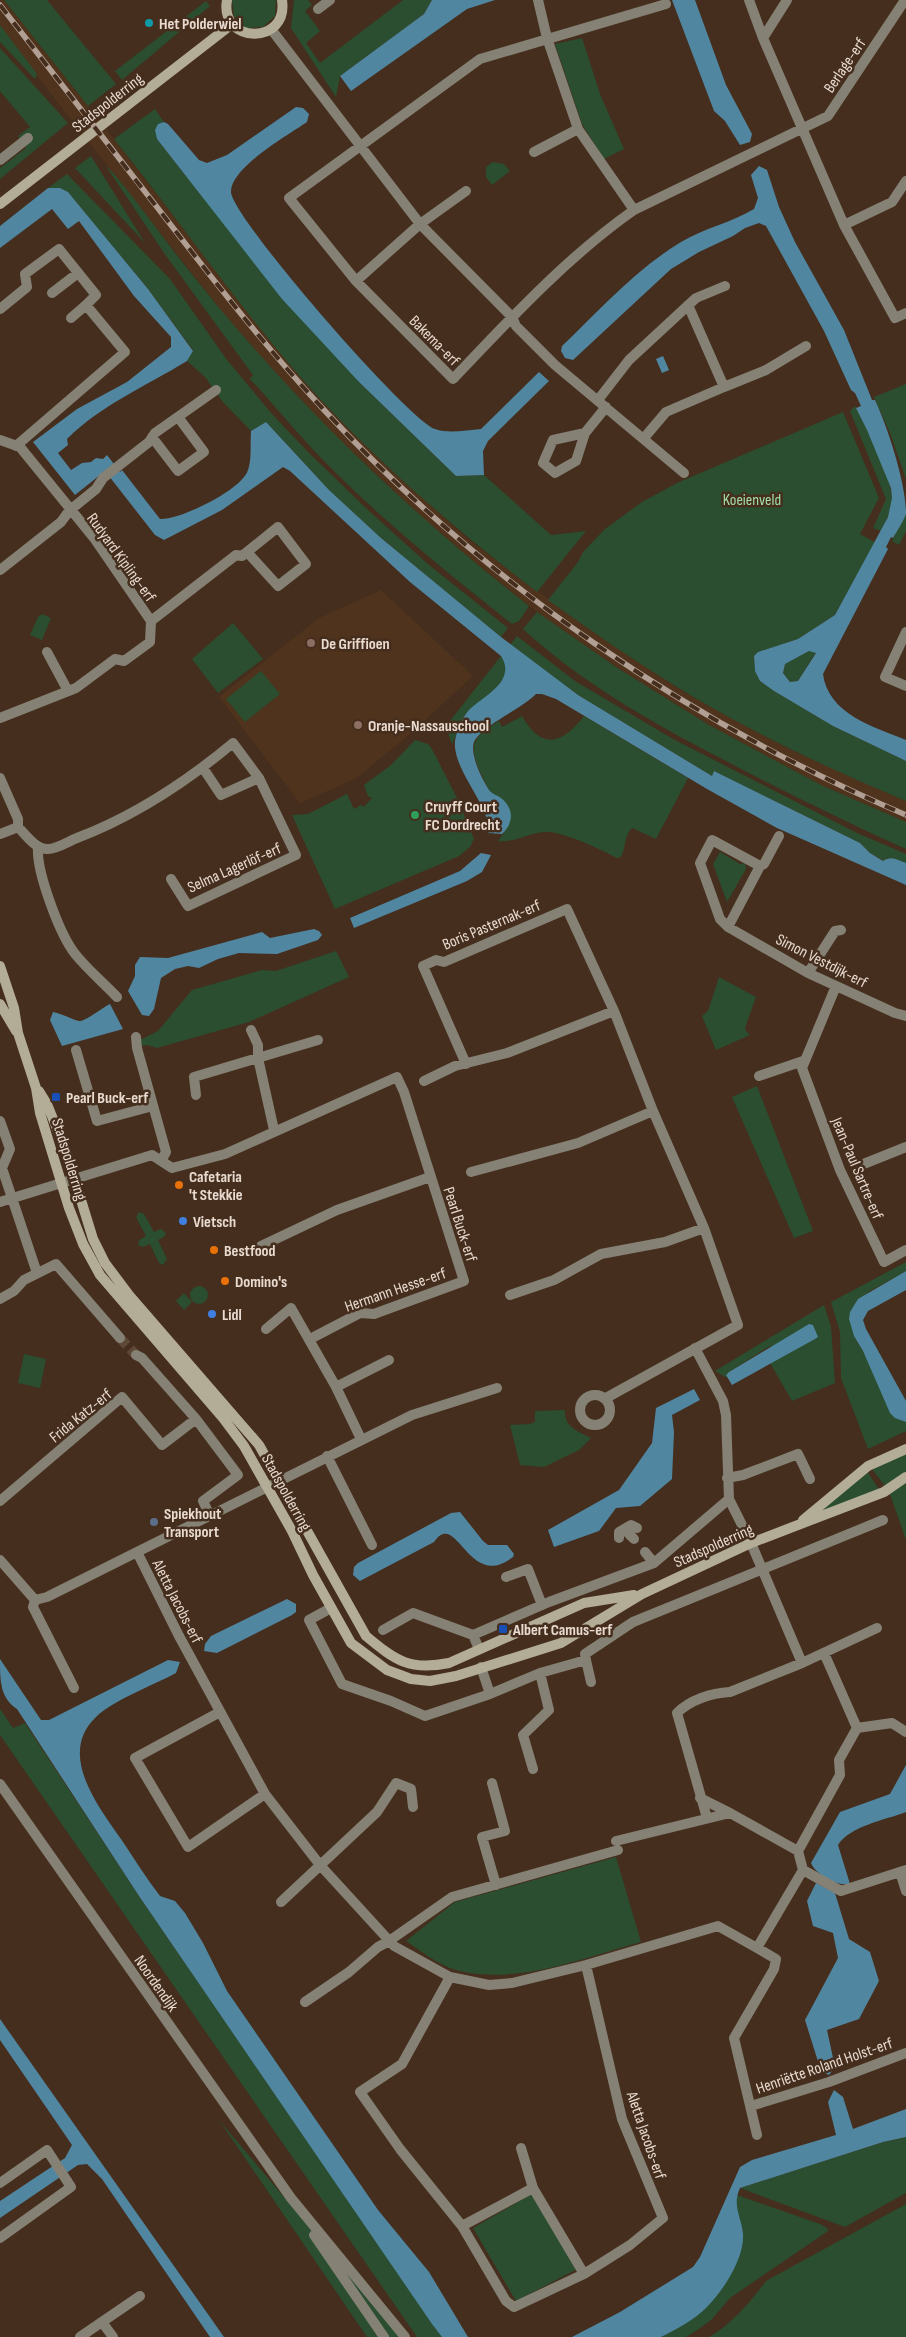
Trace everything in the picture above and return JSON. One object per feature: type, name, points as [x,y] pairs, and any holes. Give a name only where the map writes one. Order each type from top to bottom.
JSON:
[{"type":"street","points":[[227,0],[227,14],[232,24],[249,34],[261,34],[271,29],[281,14],[282,0]]},
{"type":"street","points":[[318,9],[330,0]]},
{"type":"street","points":[[538,0],[547,38],[578,129],[634,210]]},
{"type":"street","points":[[749,0],[763,38],[844,225],[895,318],[906,313]]},
{"type":"street","points":[[763,38],[787,0]]},
{"type":"street","name":"Berlage-erf","points":[[803,130],[828,116],[903,4],[891,0]]},
{"type":"street","name":"Bakema-erf","points":[[666,4],[480,59],[361,148],[289,198],[356,281],[453,379],[512,317],[611,226],[634,210],[803,130]]},
{"type":"street","name":"Stadspolderring","points":[[0,204],[232,24]]},
{"type":"street","points":[[271,29],[420,224],[512,317],[516,326],[555,366],[684,473]]},
{"type":"street","points":[[534,152],[578,129]]},
{"type":"street","points":[[0,160],[28,138]]},
{"type":"street","points":[[844,225],[892,202],[906,181]]},
{"type":"street","points":[[356,281],[420,224],[466,191]]},
{"type":"street","points":[[0,309],[27,287],[25,274],[59,249],[96,295],[71,318]]},
{"type":"street","points":[[52,293],[78,273]]},
{"type":"street","points":[[598,400],[629,360],[688,304],[696,298],[725,286]]},
{"type":"street","points":[[688,304],[724,387]]},
{"type":"street","points":[[16,446],[124,352],[86,305]]},
{"type":"street","points":[[644,438],[666,412],[766,370],[806,346]]},
{"type":"street","name":"Rudyard Kipling-erf","points":[[0,570],[61,522],[69,511],[96,490],[108,475],[149,442],[152,437],[216,390]]},
{"type":"street","points":[[585,433],[553,440],[544,463],[556,473],[576,461],[585,433],[606,407]]},
{"type":"street","points":[[152,437],[178,471],[204,452],[178,417]]},
{"type":"street","name":"Rudyard Kipling-erf","points":[[0,440],[20,447],[69,511],[94,538],[151,621],[236,555],[242,556],[247,552],[278,528],[306,564],[278,586],[247,552]]},
{"type":"street","points":[[0,718],[76,688],[115,659],[124,661],[150,642],[151,621]]},
{"type":"street","points":[[906,632],[885,677],[906,686]]},
{"type":"street","points":[[47,652],[68,691]]},
{"type":"street","name":"Selma Lagerlöf-erf","points":[[38,847],[48,849],[129,816],[203,768],[233,742],[259,778],[296,855],[188,906],[171,879]]},
{"type":"street","points":[[203,768],[221,795],[259,778]]},
{"type":"street","points":[[0,778],[18,819],[18,828],[38,847],[37,860],[53,910],[75,954],[117,997]]},
{"type":"street","points":[[0,834],[18,828]]},
{"type":"street","points":[[728,927],[760,866],[764,864],[779,836]]},
{"type":"street","name":"Simon Vestdijk-erf","points":[[760,866],[712,840],[700,863],[720,919],[728,927],[808,973],[906,1014]]},
{"type":"street","name":"Boris Pasternak-erf","points":[[466,1064],[423,966],[436,960],[444,962],[543,917],[567,909],[614,1011],[653,1110],[704,1228],[738,1325],[606,1398]]},
{"type":"street","points":[[808,973],[835,931],[841,930]]},
{"type":"street","name":"Stadspolderring","points":[[0,966],[14,1008],[18,1034],[36,1088],[40,1113],[62,1183],[83,1244],[100,1275],[223,1418],[244,1446],[268,1487],[351,1643],[388,1670],[411,1678],[430,1680],[560,1643],[642,1594],[751,1543],[884,1492],[906,1477]]},
{"type":"street","points":[[759,1076],[803,1061],[836,986]]},
{"type":"street","name":"Stadspolderring","points":[[0,1004],[18,1034]]},
{"type":"street","points":[[424,1081],[455,1066],[507,1053],[614,1011]]},
{"type":"street","points":[[251,1030],[258,1045],[258,1058],[274,1130]]},
{"type":"street","points":[[136,1037],[136,1048],[166,1152],[161,1161]]},
{"type":"street","points":[[196,1095],[194,1077],[318,1040]]},
{"type":"street","points":[[76,1050],[97,1121],[154,1106]]},
{"type":"street","name":"Jean-Paul Sartre-erf","points":[[803,1061],[804,1076],[840,1170],[884,1262],[906,1250]]},
{"type":"street","name":"Pearl Buck-erf","points":[[74,1178],[152,1154],[172,1168],[225,1154],[274,1130],[396,1077],[404,1092],[464,1281]]},
{"type":"street","name":"Stadspolderring","points":[[36,1088],[46,1104],[74,1178],[93,1238],[113,1275],[250,1435],[279,1481],[366,1636],[390,1656],[412,1666],[429,1667],[449,1662],[584,1603],[642,1594]]},
{"type":"street","points":[[472,1172],[578,1143],[653,1110]]},
{"type":"street","points":[[0,1121],[10,1149],[2,1168],[37,1272]]},
{"type":"street","name":"Jean-Paul Sartre-erf","points":[[856,1167],[906,1147]]},
{"type":"street","name":"Pearl Buck-erf","points":[[260,1246],[337,1210],[430,1177]]},
{"type":"street","points":[[0,1202],[74,1178]]},
{"type":"street","points":[[510,1295],[554,1280],[601,1254],[665,1242],[704,1228]]},
{"type":"street","points":[[0,1299],[37,1272],[56,1264],[120,1338]]},
{"type":"street","name":"Hermann Hesse-erf","points":[[310,1339],[360,1313],[374,1314],[464,1281]]},
{"type":"street","points":[[266,1329],[291,1308],[336,1387],[361,1439]]},
{"type":"street","points":[[694,1348],[723,1401],[726,1423],[729,1499],[751,1543],[802,1663]]},
{"type":"street","points":[[136,1355],[142,1358],[196,1419],[238,1475],[203,1501],[210,1516]]},
{"type":"street","points":[[336,1387],[389,1360]]},
{"type":"street","points":[[279,1481],[412,1415],[497,1388]]},
{"type":"street","name":"Frida Katz-erf","points":[[0,1502],[122,1397],[162,1445],[196,1419]]},
{"type":"street","name":"Stadspolderring","points":[[796,1526],[868,1466],[906,1450]]},
{"type":"street","points":[[727,1478],[743,1475],[798,1454],[810,1479]]},
{"type":"street","points":[[327,1456],[372,1545]]},
{"type":"street","name":"Aletta Jacobs-erf","points":[[279,1481],[137,1552],[265,1794],[320,1865],[394,1946],[450,1977],[488,1985],[512,1983],[586,1965],[645,1947]]},
{"type":"street","points":[[383,1630],[413,1613],[473,1635],[546,1604],[654,1563],[729,1499]]},
{"type":"street","points":[[591,1682],[585,1654],[633,1622],[883,1520]]},
{"type":"street","points":[[619,1538],[620,1532],[631,1525],[637,1528]]},
{"type":"street","points":[[624,1529],[634,1539]]},
{"type":"street","points":[[35,1600],[48,1597],[137,1552]]},
{"type":"street","points":[[645,1552],[654,1563]]},
{"type":"street","points":[[0,1560],[35,1600]]},
{"type":"street","points":[[506,1577],[528,1569],[546,1604]]},
{"type":"street","points":[[35,1600],[33,1607],[74,1688]]},
{"type":"street","points":[[331,1608],[309,1620],[342,1684],[391,1701],[425,1716],[490,1694],[540,1673],[586,1660]]},
{"type":"street","points":[[707,1818],[677,1713],[688,1703],[720,1693],[730,1692],[824,1654],[877,1628]]},
{"type":"street","points":[[473,1635],[479,1649]]},
{"type":"street","points":[[824,1654],[857,1728]]},
{"type":"street","points":[[481,1667],[490,1694]]},
{"type":"street","points":[[532,1770],[524,1735],[549,1710],[540,1673]]},
{"type":"street","points":[[220,1712],[135,1758],[188,1847],[265,1794]]},
{"type":"street","points":[[857,1728],[892,1723],[906,1732]]},
{"type":"street","points":[[757,1948],[803,1870],[798,1851],[840,1775],[839,1760],[857,1728]]},
{"type":"street","points":[[281,1902],[377,1812],[396,1783],[411,1789],[413,1807]]},
{"type":"street","points":[[492,1783],[505,1831],[482,1837],[496,1885]]},
{"type":"street","name":"Noordendijk","points":[[0,1784],[291,2198],[316,2239],[384,2337]]},
{"type":"street","points":[[700,1798],[798,1851]]},
{"type":"street","points":[[305,2002],[349,1972],[378,1947],[452,1897],[496,1885],[617,1845],[707,1818],[730,1814]]},
{"type":"street","points":[[803,1870],[841,1891],[903,1871],[906,1891]]},
{"type":"street","name":"Henriëtte Roland Holst-erf","points":[[645,1947],[718,1926],[776,1959],[774,1969],[734,2038],[757,2135]]},
{"type":"street","name":"Aletta Jacobs-erf","points":[[450,1977],[402,2064],[360,2092],[405,2156],[462,2226],[506,2301],[514,2307],[584,2274],[630,2245],[663,2218],[622,2119],[586,1965]]},
{"type":"street","name":"Henriëtte Roland Holst-erf","points":[[751,2106],[829,2082],[906,2053]]},
{"type":"street","points":[[521,2148],[533,2188],[584,2274]]},
{"type":"street","points":[[0,2183],[47,2150],[71,2187],[0,2238]]},
{"type":"street","points":[[462,2226],[533,2188]]},
{"type":"street","name":"Noordendijk","points":[[291,2198],[405,2337]]},
{"type":"street","points":[[80,2337],[140,2296]]},
{"type":"street","points":[[102,2322],[113,2337]]},
{"type":"shaded area","points":[[0,0],[4,0],[270,340],[321,399],[390,468],[468,539],[592,631],[676,687],[793,751],[906,801],[906,822],[821,785],[709,725],[616,667],[543,617],[436,531],[318,420],[235,328],[0,29]]},
{"type":"shaded area","points":[[381,590],[473,676],[410,734],[355,779],[300,803],[219,697],[319,618]]},
{"type":"green space","points":[[4,0],[47,0],[116,84],[88,106]]},
{"type":"green space","points":[[232,0],[276,0],[275,16],[263,27],[246,28],[234,16]]},
{"type":"green space","points":[[294,0],[308,0],[312,5],[305,11],[320,31],[306,43],[320,63],[403,0],[432,0],[424,14],[340,76],[336,97],[291,28]]},
{"type":"green space","points":[[206,1],[210,6],[122,80],[115,71]]},
{"type":"green space","points":[[0,25],[37,74],[35,79],[0,42]]},
{"type":"green space","points":[[582,38],[600,94],[624,149],[604,159],[582,124],[555,44]]},
{"type":"green space","points":[[0,48],[68,123],[0,179],[0,168],[26,148],[18,136],[30,127],[0,91]]},
{"type":"green space","points":[[155,109],[164,122],[158,124],[157,139],[359,382],[456,476],[484,475],[551,535],[586,531],[537,592],[452,524],[371,451],[320,399],[240,304],[114,139]]},
{"type":"green space","points":[[91,156],[145,243],[75,168]]},
{"type":"green space","points":[[493,162],[504,164],[510,171],[492,185],[486,177],[486,167]]},
{"type":"green space","points":[[106,166],[222,311],[303,402],[389,487],[481,568],[529,606],[519,621],[512,624],[417,547],[371,506],[307,443],[250,379],[253,375],[164,253]]},
{"type":"green space","points":[[67,174],[170,279],[227,360],[272,414],[369,511],[429,565],[508,628],[501,637],[381,538],[329,490],[266,422],[251,431],[223,402],[205,377],[187,361],[193,350],[148,289],[68,192],[60,188],[48,188]]},
{"type":"green space","points":[[906,384],[906,479],[890,433],[874,397]]},
{"type":"green space","points":[[855,406],[884,465],[891,490],[891,508],[881,531],[873,528],[886,499],[850,411]]},
{"type":"green space","name":"Koeienveld","points":[[843,412],[879,498],[860,534],[875,542],[835,615],[798,639],[758,652],[754,656],[755,671],[760,681],[774,691],[833,726],[906,761],[906,801],[847,776],[732,719],[644,666],[548,600],[578,562],[583,552],[605,529],[642,502],[677,483]]},
{"type":"green space","points":[[906,513],[906,531],[899,545],[892,541]]},
{"type":"green space","points":[[537,612],[616,667],[709,725],[821,785],[906,822],[906,849],[837,817],[669,731],[593,684],[546,649],[523,629]]},
{"type":"green space","points":[[42,614],[51,618],[42,640],[30,635],[38,617]]},
{"type":"green space","points":[[233,623],[263,659],[218,693],[192,659]]},
{"type":"green space","points":[[517,636],[575,681],[673,739],[857,833],[906,854],[906,863],[888,858],[884,861],[870,853],[860,843],[714,771],[712,776],[578,695],[510,645]]},
{"type":"green space","points":[[809,651],[816,652],[798,681],[790,682],[783,673],[785,664]]},
{"type":"green space","points":[[501,656],[505,666],[505,675],[501,683],[465,716],[452,744],[448,733],[450,721]]},
{"type":"green space","points":[[261,671],[280,694],[245,722],[226,699]]},
{"type":"green space","points":[[522,716],[537,735],[552,740],[568,733],[584,716],[688,778],[656,839],[632,828],[629,831],[621,857],[617,858],[583,842],[564,835],[548,832],[498,841],[506,830],[508,805],[487,787],[477,764],[474,749],[475,743],[483,732],[499,721],[502,727]]},
{"type":"green space","points":[[415,740],[428,744],[432,749],[459,802],[474,839],[470,847],[459,856],[335,909],[292,815],[308,814],[347,794],[354,809],[361,805],[364,807],[372,798],[368,796],[364,785],[391,765]]},
{"type":"green space","points":[[720,852],[740,864],[745,863],[746,869],[727,902],[713,864]]},
{"type":"green space","points":[[336,951],[349,977],[249,1022],[157,1048],[147,1045],[143,1046],[140,1040],[158,1031],[192,990],[262,970],[276,971]]},
{"type":"green space","points":[[719,977],[756,997],[745,1030],[750,1035],[716,1050],[702,1016],[708,1011]]},
{"type":"green space","points":[[757,1086],[813,1231],[794,1238],[732,1097]]},
{"type":"green space","points":[[139,1212],[144,1214],[154,1232],[161,1229],[166,1233],[164,1237],[158,1240],[167,1259],[163,1265],[159,1263],[150,1244],[143,1247],[138,1245],[139,1240],[146,1236],[136,1217]]},
{"type":"green space","points":[[906,1262],[906,1271],[868,1292],[854,1336],[903,1421],[906,1422],[906,1431],[868,1449],[841,1378],[840,1332],[831,1302]]},
{"type":"green space","points":[[199,1286],[205,1289],[208,1295],[205,1301],[199,1304],[193,1301],[190,1295],[193,1289]]},
{"type":"green space","points":[[184,1293],[192,1302],[184,1310],[176,1301]]},
{"type":"green space","points":[[824,1305],[831,1327],[835,1383],[792,1401],[770,1363],[818,1337],[768,1347],[729,1372],[726,1375],[727,1378],[715,1371]]},
{"type":"green space","points":[[24,1354],[46,1359],[40,1388],[18,1383]]},
{"type":"green space","points":[[565,1410],[565,1416],[569,1424],[577,1431],[591,1438],[579,1450],[544,1467],[520,1465],[510,1425],[535,1422],[535,1411]]},
{"type":"green space","points":[[906,1454],[906,1472],[885,1486],[872,1469]]},
{"type":"green space","points":[[867,1471],[880,1491],[809,1518]]},
{"type":"green space","points":[[906,1476],[906,1540],[889,1491]]},
{"type":"green space","points":[[0,1709],[13,1728],[25,1723],[139,1896],[442,2337],[417,2337],[0,1735]]},
{"type":"green space","points":[[616,1857],[641,1942],[549,1968],[502,1975],[479,1974],[449,1968],[406,1941],[455,1902]]},
{"type":"green space","points":[[219,2120],[402,2337],[367,2337]]},
{"type":"green space","points":[[906,2137],[906,2193],[845,2227],[740,2188],[883,2142]]},
{"type":"green space","points":[[532,2194],[577,2269],[516,2301],[473,2228]]},
{"type":"green space","points":[[737,2195],[820,2224],[827,2228],[828,2231],[730,2298],[712,2319],[699,2329],[686,2337],[661,2337],[690,2320],[743,2232],[736,2207]]},
{"type":"green space","points":[[906,2204],[906,2337],[709,2337],[733,2319],[766,2281]]},
{"type":"water","points":[[432,0],[495,0],[467,9],[351,91],[340,76],[424,14]]},
{"type":"water","points":[[672,0],[695,0],[726,85],[752,134],[750,142],[740,145],[725,121],[714,111]]},
{"type":"water","points":[[296,107],[303,108],[309,114],[307,122],[250,163],[233,183],[231,192],[239,209],[260,239],[323,317],[359,357],[419,417],[435,429],[446,431],[481,429],[539,372],[549,381],[488,441],[483,451],[484,475],[456,476],[359,382],[282,299],[157,139],[155,130],[158,124],[164,122],[168,124],[199,160],[207,163],[227,155]]},
{"type":"water","points":[[759,166],[767,170],[779,207],[795,242],[844,330],[872,400],[875,400],[891,440],[900,472],[906,514],[893,538],[891,537],[886,547],[888,549],[823,674],[827,688],[843,709],[867,724],[906,740],[906,761],[833,726],[774,691],[760,681],[755,671],[754,656],[758,652],[798,639],[835,615],[888,517],[892,498],[891,488],[856,408],[861,406],[855,393],[851,390],[824,331],[766,226],[759,223],[745,228],[671,269],[573,360],[565,358],[561,351],[562,346],[618,291],[664,253],[690,237],[754,209],[758,198],[751,175]],"holes":[[[809,651],[816,653],[798,681],[790,682],[783,673],[785,664]]]},
{"type":"water","points":[[48,188],[60,188],[68,192],[148,289],[193,351],[187,361],[109,406],[67,439],[68,445],[58,453],[71,470],[82,463],[91,462],[96,458],[103,459],[107,455],[120,472],[122,470],[160,519],[169,518],[195,509],[223,495],[235,486],[248,470],[251,431],[266,422],[329,490],[381,538],[501,637],[578,695],[712,776],[714,771],[860,843],[870,853],[883,861],[892,858],[906,863],[906,885],[777,828],[707,789],[556,699],[542,694],[536,694],[495,722],[480,734],[473,745],[480,773],[489,790],[505,802],[511,816],[509,825],[502,834],[488,833],[488,823],[484,812],[458,760],[455,748],[456,736],[465,715],[497,687],[502,680],[505,673],[505,665],[501,656],[410,582],[290,471],[283,467],[222,510],[164,540],[155,535],[105,471],[75,495],[33,442],[77,409],[127,382],[171,347],[171,337],[134,296],[79,221],[68,229],[52,209],[0,248],[0,226]]},
{"type":"water","points":[[663,356],[669,370],[662,373],[656,359]]},
{"type":"water","points":[[481,853],[491,855],[482,872],[467,881],[354,928],[350,918],[460,871]]},
{"type":"water","points":[[314,929],[322,935],[318,940],[277,954],[239,953],[218,959],[199,968],[188,966],[175,969],[161,978],[154,1009],[149,1016],[142,1015],[128,991],[135,976],[135,965],[140,957],[168,958],[262,932],[270,938]]},
{"type":"water","points":[[110,1004],[123,1029],[62,1046],[50,1020],[53,1012],[82,1021]]},
{"type":"water","points":[[906,1271],[906,1290],[868,1311],[863,1320],[866,1329],[906,1401],[906,1422],[895,1418],[890,1413],[863,1351],[854,1336],[849,1319],[850,1312],[858,1299]]},
{"type":"water","points":[[809,1324],[813,1325],[818,1337],[732,1385],[726,1375],[729,1372]]},
{"type":"water","points":[[694,1389],[700,1400],[672,1415],[674,1432],[672,1479],[640,1506],[616,1508],[599,1531],[554,1547],[548,1530],[619,1490],[652,1443],[656,1408]]},
{"type":"water","points":[[460,1512],[483,1541],[488,1545],[507,1545],[514,1554],[513,1557],[498,1565],[485,1565],[474,1559],[450,1535],[442,1534],[434,1542],[360,1581],[353,1575],[354,1567],[358,1563],[451,1513]]},
{"type":"water","points":[[287,1599],[296,1604],[296,1612],[292,1615],[217,1653],[204,1651],[205,1644],[211,1636]]},
{"type":"water","points":[[0,1659],[41,1720],[49,1720],[168,1660],[180,1662],[176,1673],[123,1699],[96,1717],[85,1732],[80,1747],[85,1780],[102,1811],[160,1896],[175,1901],[185,1913],[203,1943],[227,1991],[378,2210],[429,2272],[468,2337],[442,2337],[432,2324],[139,1896],[17,1709],[7,1700],[2,1688]]},
{"type":"water","points":[[906,1765],[906,1812],[859,1828],[844,1838],[838,1845],[850,1884],[833,1882],[817,1871],[811,1863],[840,1812],[890,1794]]},
{"type":"water","points":[[816,1883],[835,1893],[849,1939],[870,1952],[879,1981],[859,2019],[827,2030],[835,2067],[829,2075],[821,2071],[805,2020],[838,1958],[833,1933],[813,1926],[807,1901]]},
{"type":"water","points":[[0,2019],[224,2337],[210,2337],[102,2179],[87,2164],[78,2165],[0,2218],[0,2201],[65,2158],[72,2145],[0,2040]]},
{"type":"water","points":[[834,2090],[843,2097],[853,2129],[906,2109],[906,2137],[883,2142],[740,2188],[737,2205],[743,2233],[743,2243],[737,2263],[732,2274],[713,2301],[685,2324],[661,2337],[572,2337],[620,2312],[693,2267],[700,2257],[740,2167],[752,2160],[836,2135],[828,2102]]},
{"type":"tunnel","points":[[120,1338],[136,1355]]},
{"type":"railway","points":[[0,5],[205,269],[284,365],[325,411],[388,475],[453,534],[523,591],[594,643],[669,692],[746,737],[825,778],[906,815]]},
{"type":"place","name":"Het Polderwiel","points":[[149,23]]},
{"type":"place","name":"De Griffioen","points":[[311,643]]},
{"type":"place","name":"Oranje-Nassauschool","points":[[358,725]]},
{"type":"place","name":"Cruyff Court FC Dordrecht","points":[[415,815]]},
{"type":"place","name":"Pearl Buck-erf","points":[[56,1097]]},
{"type":"place","name":"Cafetaria 't Stekkie","points":[[179,1185]]},
{"type":"place","name":"Vietsch","points":[[183,1221]]},
{"type":"place","name":"Bestfood","points":[[214,1250]]},
{"type":"place","name":"Domino's","points":[[225,1281]]},
{"type":"place","name":"Lidl","points":[[212,1314]]},
{"type":"place","name":"Spiekhout Transport","points":[[154,1522]]},
{"type":"place","name":"Albert Camus-erf","points":[[503,1629]]}]
